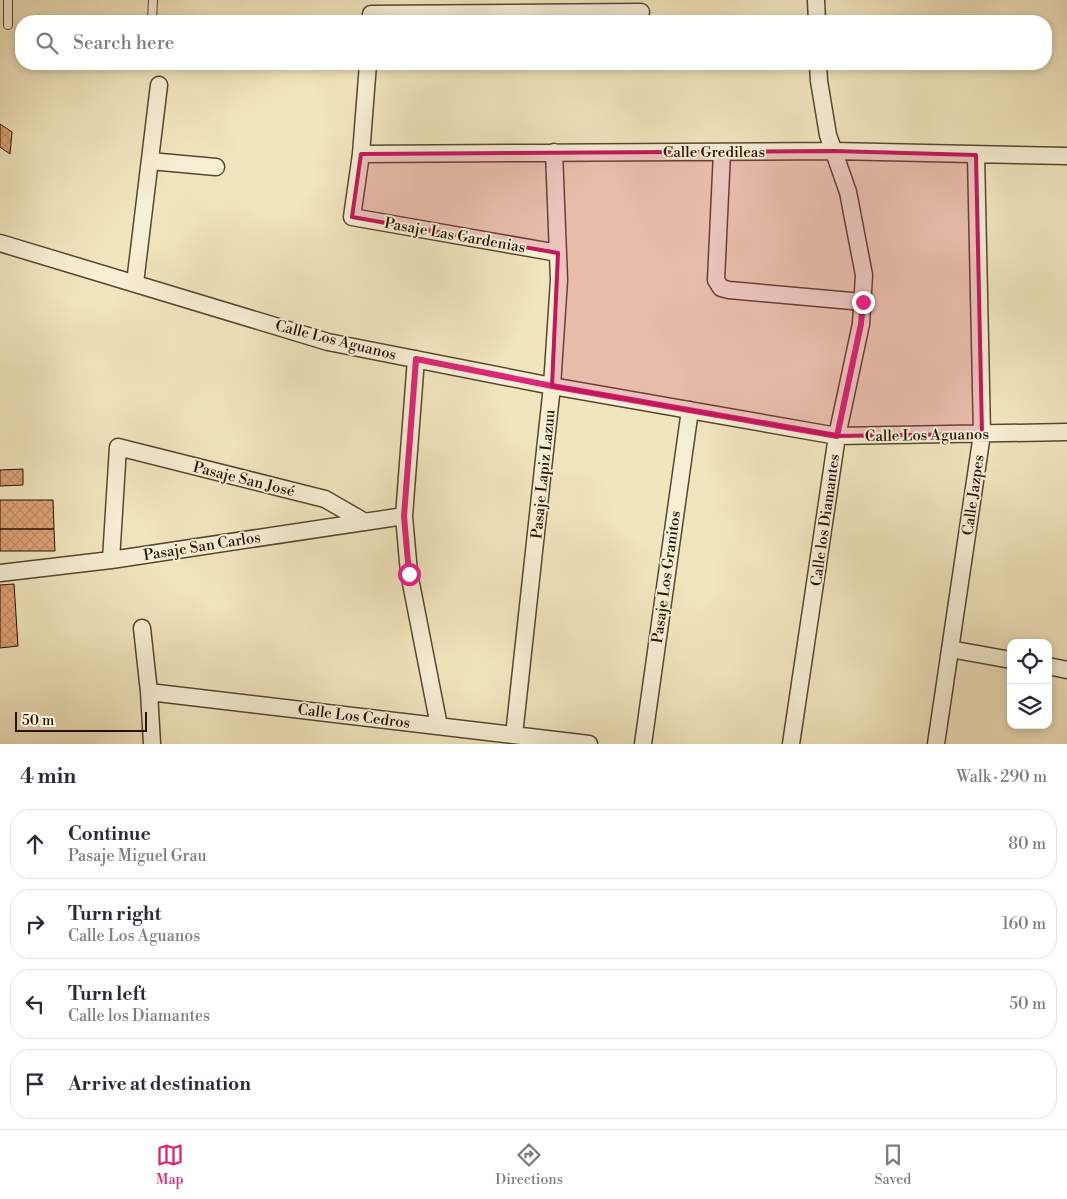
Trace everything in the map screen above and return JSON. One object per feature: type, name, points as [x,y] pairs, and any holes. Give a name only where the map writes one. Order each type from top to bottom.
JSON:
[{"type":"street","points":[[816,0],[817,15]]},
{"type":"street","points":[[372,12],[641,12]]},
{"type":"street","points":[[361,154],[368,70]]},
{"type":"street","name":"Calle los Diamantes","points":[[792,744],[837,436],[861,324],[863,302],[864,274],[848,192],[828,135],[819,70]]},
{"type":"street","points":[[135,284],[158,85]]},
{"type":"street","name":"Calle Gredileas","points":[[361,154],[834,151],[1067,156]]},
{"type":"street","name":"Pasaje Lapiz Lazuu","points":[[524,739],[559,280],[554,152]]},
{"type":"street","points":[[722,152],[716,280],[721,288],[863,302]]},
{"type":"street","name":"Pasaje Las Gardenias","points":[[361,154],[352,217],[558,253]]},
{"type":"street","name":"Calle Jazpes","points":[[936,744],[982,434],[976,155]]},
{"type":"street","points":[[150,161],[216,166]]},
{"type":"street","name":"Calle Los Aguanos","points":[[0,243],[328,342],[552,386],[837,436],[1067,432]]},
{"type":"street","points":[[416,359],[404,516],[409,574],[439,726]]},
{"type":"street","name":"Pasaje Los Granitos","points":[[643,744],[690,410]]},
{"type":"street","name":"Pasaje San José","points":[[110,560],[118,447],[325,499],[365,522]]},
{"type":"street","name":"Pasaje San Carlos","points":[[0,573],[110,560],[404,516]]},
{"type":"street","points":[[142,628],[152,744]]},
{"type":"street","points":[[950,649],[1007,659]]},
{"type":"street","points":[[1052,667],[1067,670]]},
{"type":"street","name":"Calle Los Cedros","points":[[149,692],[439,726],[524,739],[589,744]]},
{"type":"lane","points":[[8,0],[8,26]]},
{"type":"lane","points":[[152,15],[153,0]]},
{"type":"highlighted area","points":[[834,151],[976,155],[982,434],[837,436],[552,386],[558,253],[352,217],[361,154]]},
{"type":"building","points":[[0,124],[12,132],[10,154],[0,147]]},
{"type":"building","points":[[23,469],[23,485],[0,486],[0,470]]},
{"type":"building","points":[[0,500],[53,500],[54,529],[0,529]]},
{"type":"building","points":[[0,529],[54,529],[55,551],[0,551]]},
{"type":"building","points":[[14,584],[18,646],[0,648],[0,585]]},
{"type":"route","points":[[409,574],[404,516],[416,359],[552,386],[837,436],[861,324],[863,302]]}]
